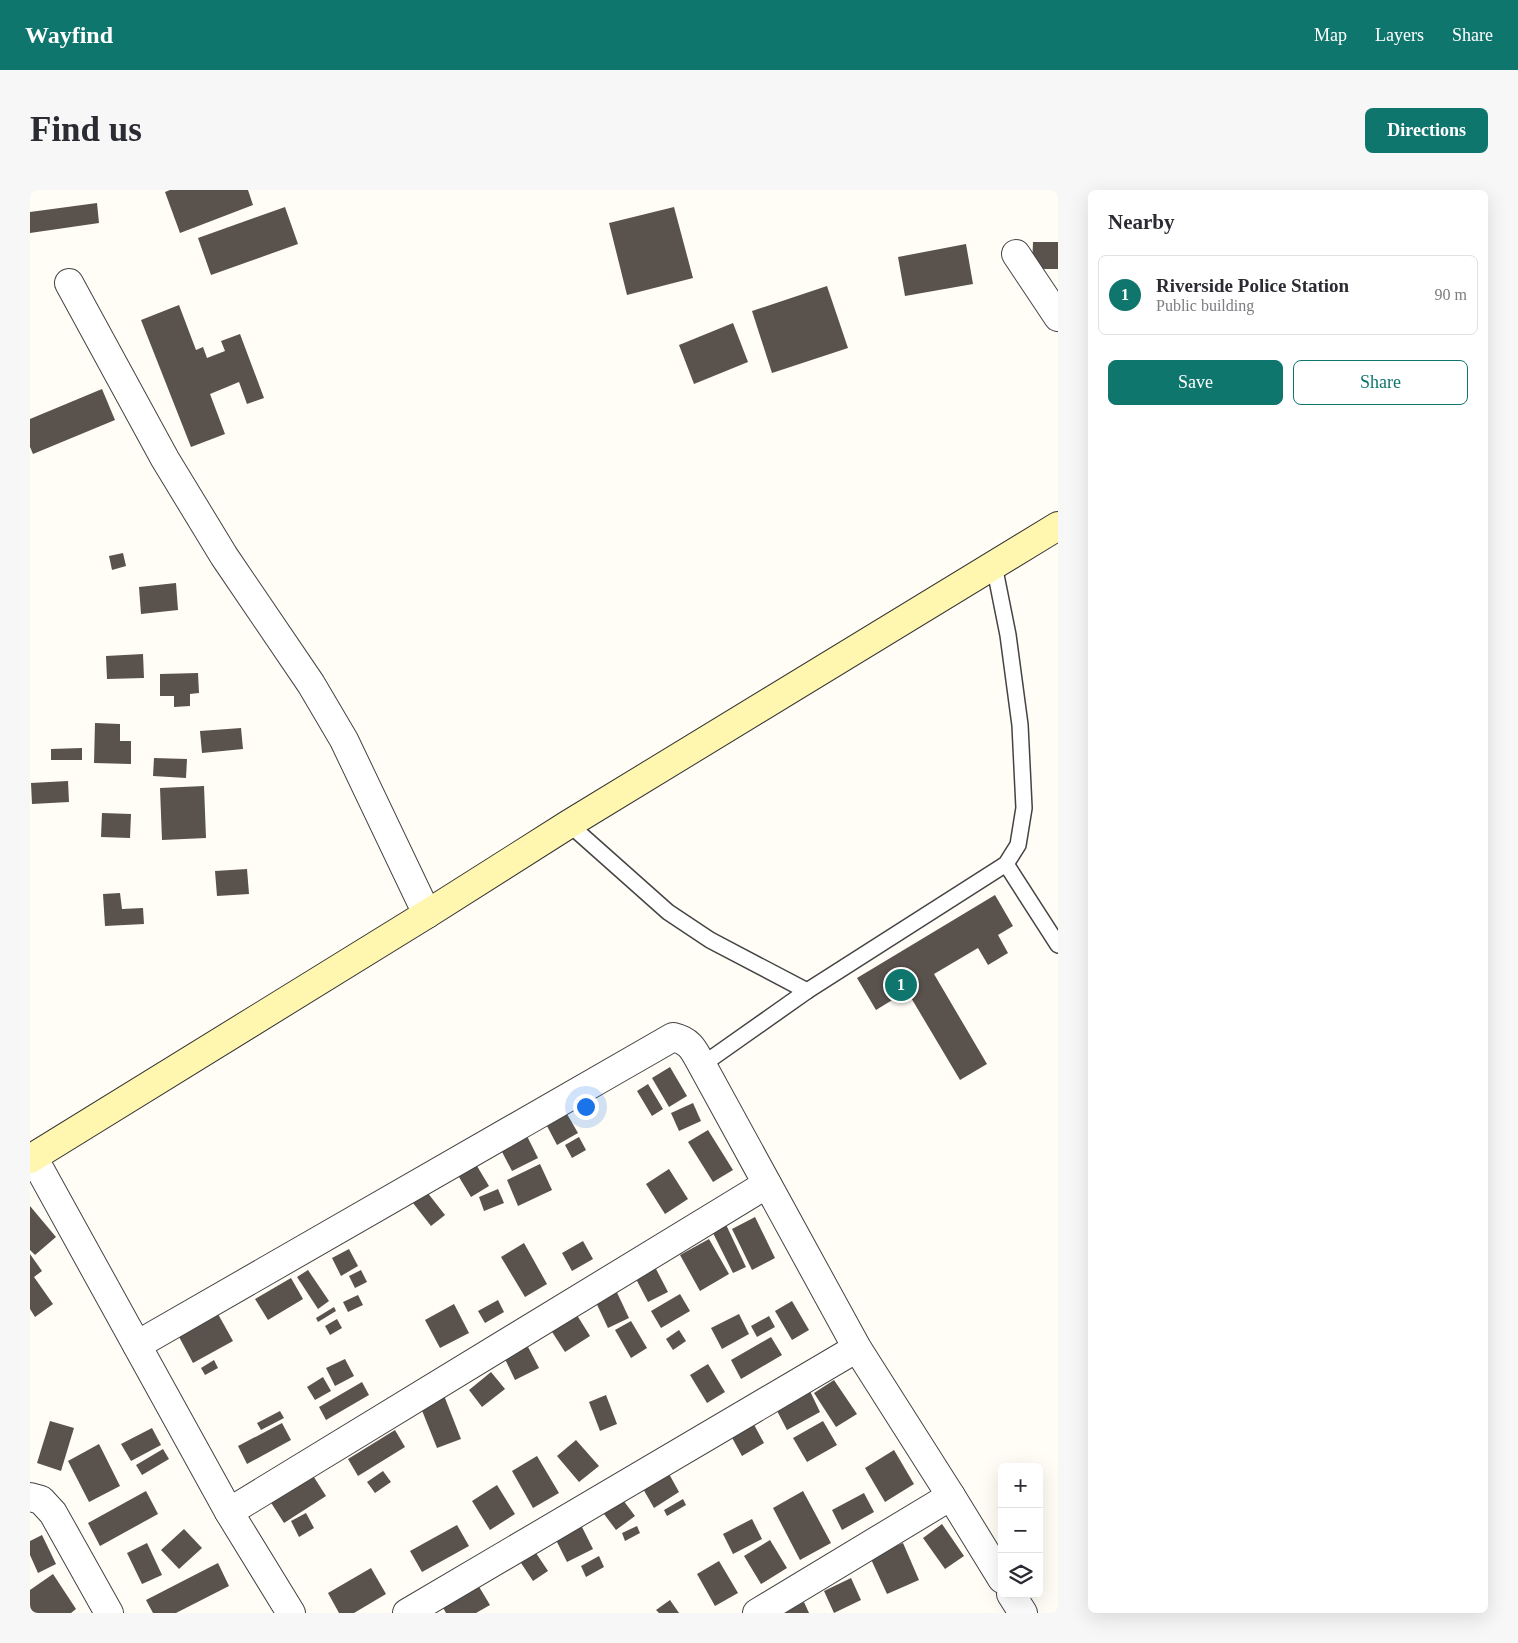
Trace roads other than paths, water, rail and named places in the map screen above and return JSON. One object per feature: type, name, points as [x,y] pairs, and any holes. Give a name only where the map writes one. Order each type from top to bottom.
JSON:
[{"type":"main road","points":[[32,1158],[569,824],[1058,526]]},
{"type":"street","points":[[1016,254],[1058,317]]},
{"type":"street","points":[[69,283],[170,467],[224,556],[311,684],[344,740],[427,914]]},
{"type":"street","points":[[138,1345],[673,1037],[682,1039],[690,1044],[702,1065],[856,1348],[998,1572]]},
{"type":"street","points":[[32,1158],[138,1345],[229,1512],[290,1613]]},
{"type":"street","points":[[229,1512],[767,1184]]},
{"type":"street","points":[[406,1613],[856,1348]]},
{"type":"street","points":[[756,1613],[951,1496]]},
{"type":"street","points":[[30,1497],[41,1500],[53,1513],[109,1613]]},
{"type":"street","points":[[1014,1598],[1023,1613]]},
{"type":"lane","points":[[702,1065],[807,991],[1006,864],[1018,845],[1024,808],[1020,725],[1008,635],[994,565]]},
{"type":"lane","points":[[569,824],[668,912],[710,940],[807,991]]},
{"type":"lane","points":[[1006,864],[1058,945]]},
{"type":"place","name":"Riverside Police Station","points":[[901,985]]}]
